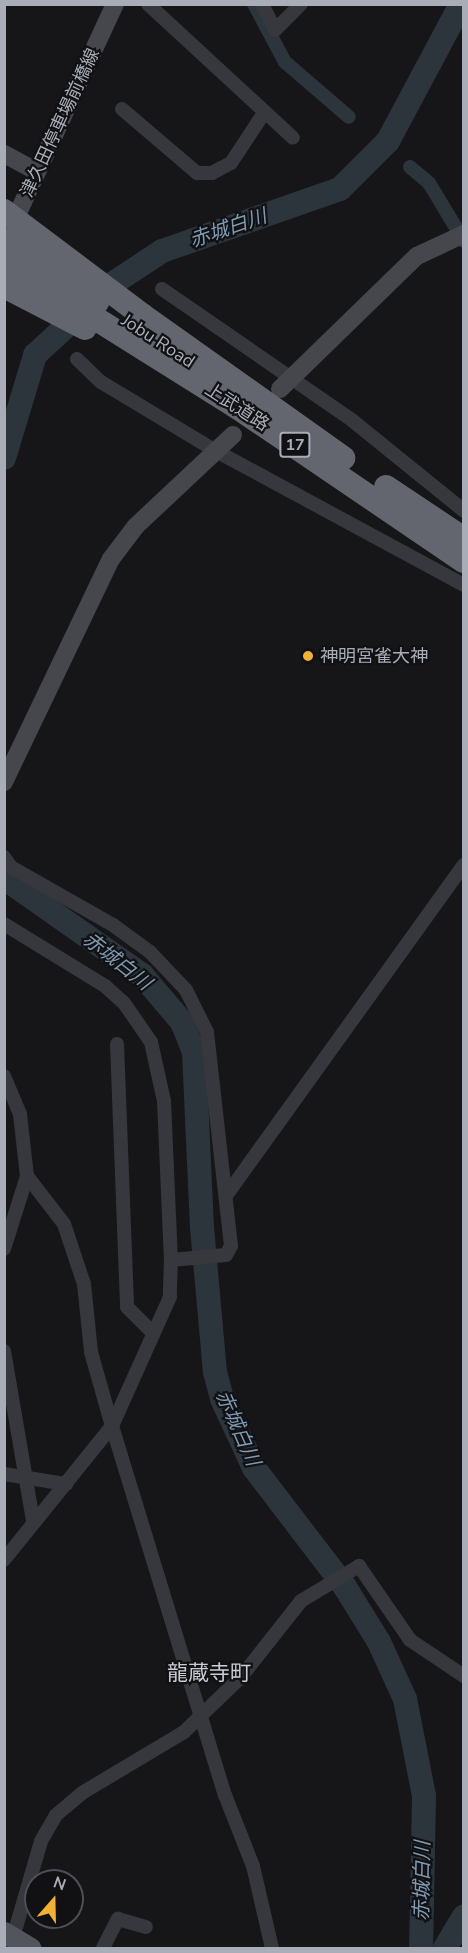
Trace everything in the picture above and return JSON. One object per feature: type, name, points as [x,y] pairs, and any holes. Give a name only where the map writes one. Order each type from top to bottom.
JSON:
[{"type":"highway","name":"17","points":[[4,212],[127,329]]},
{"type":"highway","name":"Jobu Road","points":[[4,241],[127,329],[354,466],[464,539]]},
{"type":"highway","name":"上武道路","points":[[4,261],[127,329],[237,407],[464,561]]},
{"type":"highway","name":"17","points":[[4,286],[127,329]]},
{"type":"street","name":"津久田停車場前橋線","points":[[4,241],[115,4]]},
{"type":"street","points":[[148,4],[293,138]]},
{"type":"street","points":[[262,4],[275,30],[301,4]]},
{"type":"street","points":[[122,109],[197,173],[212,173],[231,163],[264,113]]},
{"type":"street","points":[[4,154],[36,171]]},
{"type":"street","points":[[286,383],[417,256],[458,236]]},
{"type":"street","points":[[162,289],[286,383],[464,512]]},
{"type":"street","points":[[77,359],[101,382],[216,451],[464,585]]},
{"type":"street","points":[[4,782],[111,559],[136,526],[233,435]]},
{"type":"street","points":[[4,857],[11,867],[141,945],[186,990],[207,1032],[228,1193],[231,1246],[226,1255],[173,1259]]},
{"type":"street","points":[[228,1193],[464,865]]},
{"type":"street","points":[[4,924],[105,986],[124,1003],[151,1042],[164,1101],[173,1259],[170,1297],[152,1332],[112,1426],[33,1521],[4,1560]]},
{"type":"street","points":[[117,1044],[128,1307],[152,1332]]},
{"type":"street","points":[[4,1076],[20,1114],[27,1176],[4,1249]]},
{"type":"street","points":[[27,1176],[64,1224],[84,1284],[91,1352],[225,1795],[253,1866],[272,1948]]},
{"type":"street","points":[[4,1351],[33,1521]]},
{"type":"street","points":[[4,1474],[66,1484]]},
{"type":"street","points":[[15,1942],[41,1841],[56,1815],[82,1793],[184,1732],[201,1713],[241,1677],[307,1599],[359,1566],[410,1640],[464,1676]]},
{"type":"street","points":[[103,1948],[118,1919],[146,1927]]},
{"type":"waterway","points":[[254,4],[285,62],[349,117]]},
{"type":"waterway","name":"赤城白川","points":[[4,458],[35,355],[112,284],[162,251],[340,189],[388,141],[461,4]]},
{"type":"waterway","points":[[410,167],[429,183],[464,241]]},
{"type":"waterway","name":"赤城白川","points":[[4,878],[142,975],[182,1022],[194,1052],[202,1227],[215,1372],[222,1399],[254,1468],[345,1587],[379,1642],[405,1699],[424,1796],[421,1948]]},
{"type":"waterway","points":[[445,1948],[464,1916]]},
{"type":"place","name":"神明宮雀大神","points":[[308,656]]},
{"type":"district","name":"龍蔵寺町","points":[[209,1673]]}]
